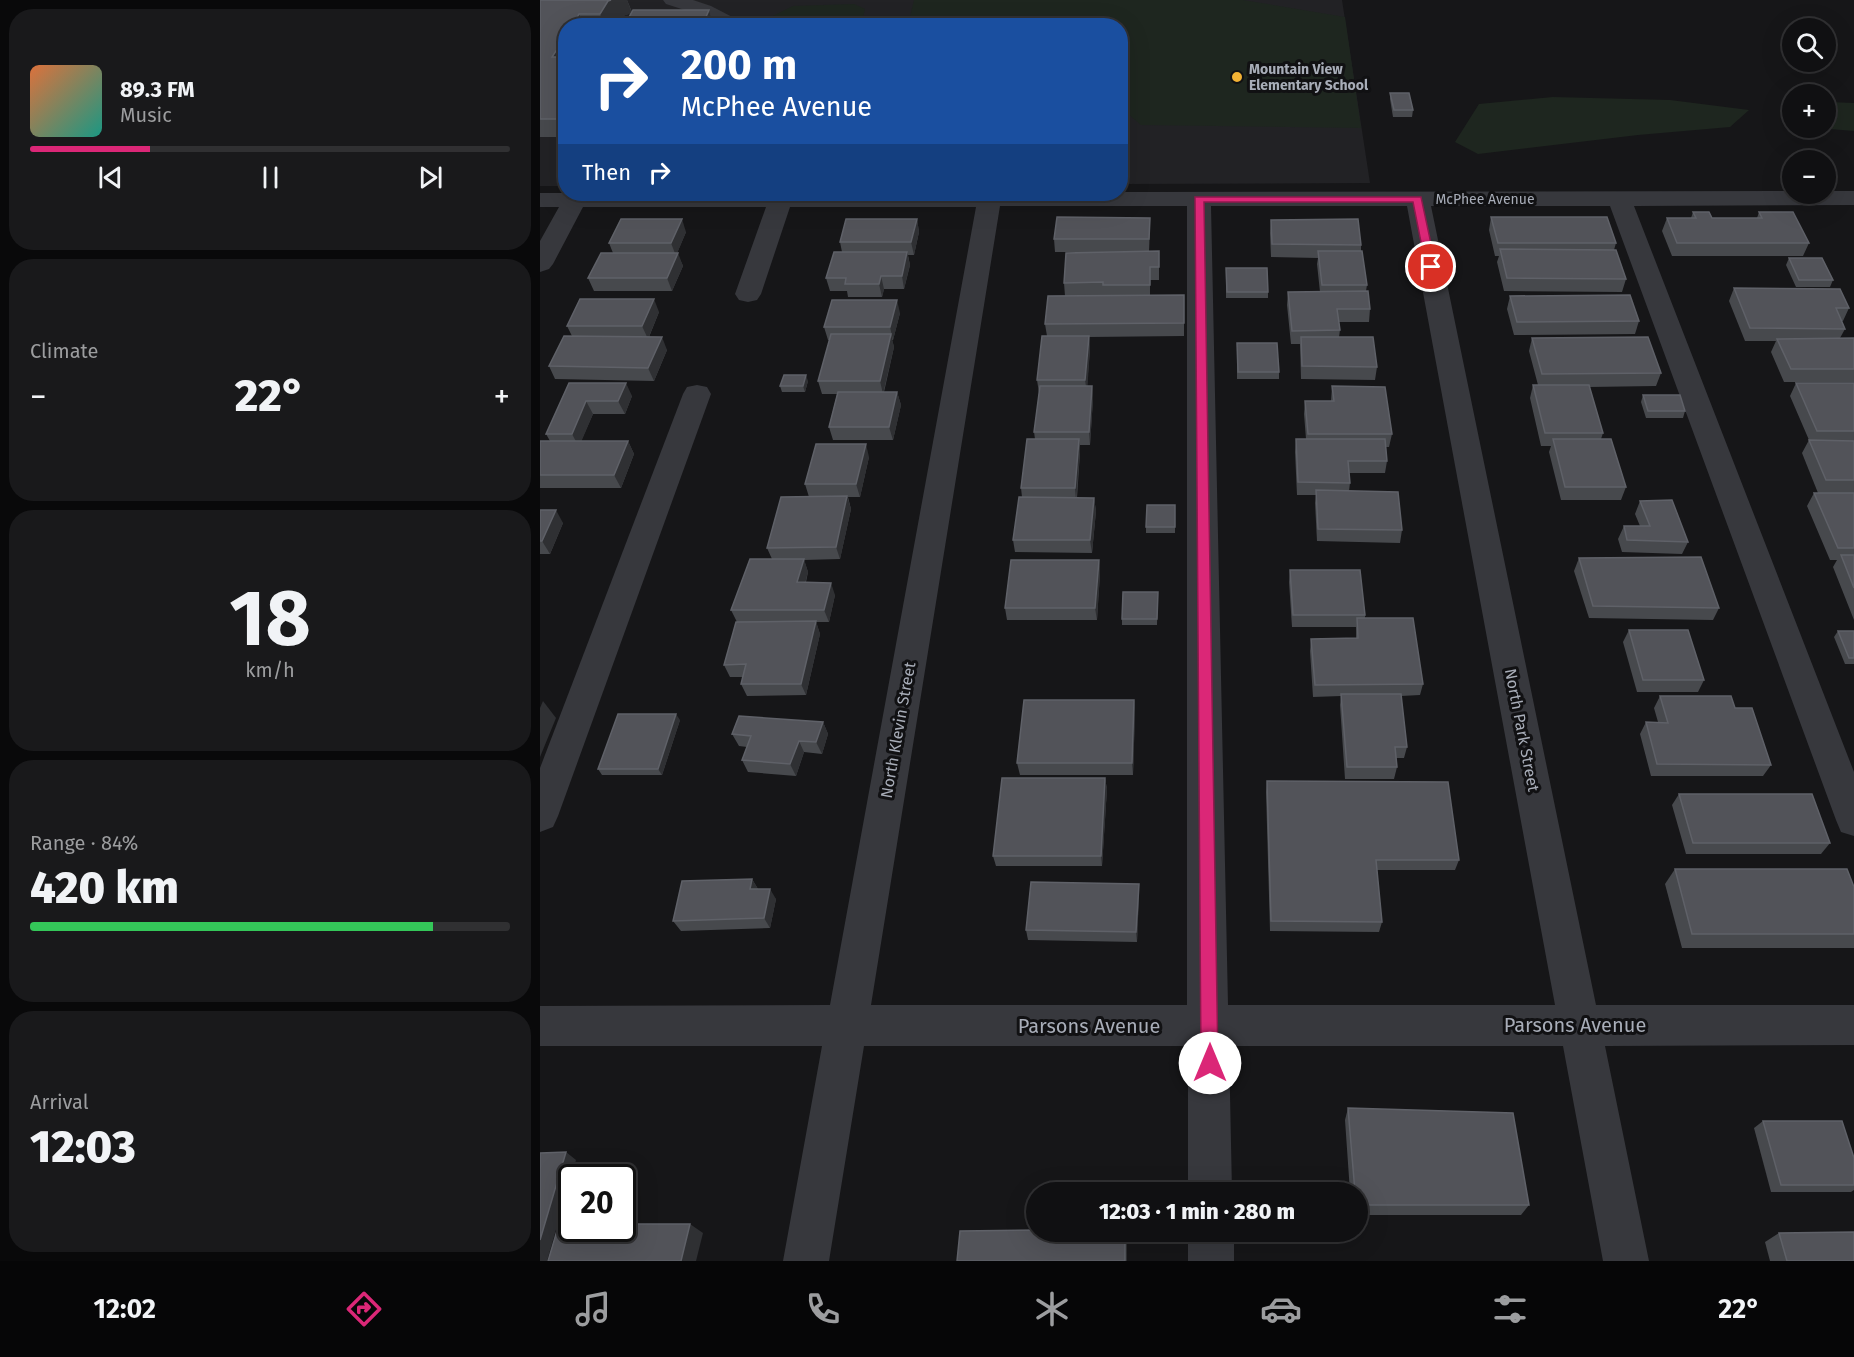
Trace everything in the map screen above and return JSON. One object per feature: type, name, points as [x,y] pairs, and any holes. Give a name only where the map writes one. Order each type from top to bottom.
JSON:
[{"type":"street","points":[[673,5],[711,18]]},
{"type":"street","name":"North Park Street","points":[[1418,199],[1626,1261]]},
{"type":"street","points":[[1620,199],[1854,820]]},
{"type":"street","name":"McPhee Avenue","points":[[1128,200],[1620,199],[1847,204]]},
{"type":"street","name":"McPhee Avenue","points":[[540,200],[558,200]]},
{"type":"street","points":[[1199,200],[1210,1182]]},
{"type":"street","points":[[540,264],[574,201]]},
{"type":"street","points":[[748,294],[780,201]]},
{"type":"street","name":"North Klevin Street","points":[[806,1261],[988,201]]},
{"type":"street","points":[[540,816],[697,394]]},
{"type":"street","name":"Parsons Avenue","points":[[540,1026],[1854,1025]]},
{"type":"street","points":[[1211,1242],[1211,1261]]},
{"type":"shaded area","name":"Mountain View Elementary School","points":[[540,0],[1342,0],[1370,183],[1128,184],[1128,18],[558,18],[558,186],[540,186]]},
{"type":"shaded area","points":[[914,0],[1243,0],[1345,17],[1361,128],[1141,125],[1128,114],[1128,18],[910,18]]},
{"type":"shaded area","points":[[854,4],[865,9],[863,18],[769,18],[793,6]]},
{"type":"shaded area","points":[[1553,97],[1670,100],[1749,110],[1730,127],[1638,135],[1478,154],[1455,142],[1479,104]]},
{"type":"shaded area","points":[[1836,102],[1854,103],[1854,131],[1836,130]]},
{"type":"building","points":[[540,0],[611,0],[600,14],[579,14],[577,18],[558,18],[558,48],[552,57],[558,57],[558,119],[540,119]]},
{"type":"building","points":[[633,10],[709,10],[706,18],[628,18]]},
{"type":"building","points":[[1390,93],[1409,93],[1413,110],[1394,110]]},
{"type":"building","points":[[1693,212],[1709,212],[1712,218],[1762,218],[1759,212],[1793,212],[1809,243],[1677,243],[1667,218],[1696,218]]},
{"type":"building","points":[[1057,217],[1150,218],[1149,239],[1054,239]]},
{"type":"building","points":[[1491,217],[1607,217],[1616,243],[1498,243]]},
{"type":"building","points":[[621,219],[682,219],[671,243],[609,243]]},
{"type":"building","points":[[846,219],[917,219],[911,242],[840,242]]},
{"type":"building","points":[[1358,219],[1361,245],[1272,244],[1271,220]]},
{"type":"building","points":[[1500,249],[1616,250],[1626,279],[1507,278]]},
{"type":"building","points":[[1159,251],[1159,267],[1150,267],[1150,285],[1103,285],[1103,282],[1064,283],[1066,253]]},
{"type":"building","points":[[1318,251],[1362,251],[1367,285],[1322,285]]},
{"type":"building","points":[[834,252],[907,252],[902,276],[881,276],[879,284],[845,284],[846,278],[826,278]]},
{"type":"building","points":[[601,253],[678,253],[667,278],[588,278]]},
{"type":"building","points":[[1789,258],[1822,258],[1833,280],[1799,280]]},
{"type":"building","points":[[1226,268],[1267,268],[1268,292],[1227,292]]},
{"type":"building","points":[[1734,288],[1840,289],[1849,308],[1836,308],[1845,329],[1750,328]]},
{"type":"building","points":[[1368,291],[1370,309],[1337,309],[1340,330],[1292,331],[1288,292]]},
{"type":"building","points":[[1184,295],[1184,323],[1045,324],[1048,296]]},
{"type":"building","points":[[1630,295],[1639,321],[1517,322],[1510,296]]},
{"type":"building","points":[[580,299],[654,299],[642,326],[567,326]]},
{"type":"building","points":[[832,300],[897,300],[890,327],[824,327]]},
{"type":"building","points":[[831,334],[891,334],[880,381],[818,381]]},
{"type":"building","points":[[564,336],[662,337],[648,368],[549,366]]},
{"type":"building","points":[[1042,336],[1089,336],[1085,380],[1037,380]]},
{"type":"building","points":[[1301,337],[1373,337],[1377,367],[1302,366]]},
{"type":"building","points":[[1648,337],[1661,373],[1542,374],[1532,338]]},
{"type":"building","points":[[1854,338],[1854,369],[1791,369],[1777,339]]},
{"type":"building","points":[[1237,343],[1277,343],[1279,372],[1238,372]]},
{"type":"building","points":[[784,375],[806,375],[803,386],[780,386]]},
{"type":"building","points":[[569,383],[626,383],[618,401],[586,401],[572,434],[546,434]]},
{"type":"building","points":[[1796,383],[1854,383],[1854,431],[1817,431]]},
{"type":"building","points":[[1533,385],[1589,385],[1603,433],[1545,433]]},
{"type":"building","points":[[1040,386],[1092,386],[1089,432],[1034,432]]},
{"type":"building","points":[[1332,386],[1385,387],[1392,434],[1308,434],[1305,401],[1334,401]]},
{"type":"building","points":[[838,392],[897,392],[889,427],[829,427]]},
{"type":"building","points":[[1643,395],[1680,395],[1685,411],[1648,411]]},
{"type":"building","points":[[1027,439],[1079,439],[1075,488],[1021,488]]},
{"type":"building","points":[[1296,439],[1385,439],[1387,461],[1348,461],[1350,483],[1298,482]]},
{"type":"building","points":[[1553,439],[1611,439],[1626,487],[1565,487]]},
{"type":"building","points":[[1809,440],[1854,441],[1854,480],[1826,480]]},
{"type":"building","points":[[540,441],[628,441],[614,475],[540,475]]},
{"type":"building","points":[[816,444],[866,444],[856,484],[805,484]]},
{"type":"building","points":[[1316,490],[1398,492],[1402,530],[1318,529]]},
{"type":"building","points":[[1814,493],[1854,493],[1854,548],[1838,548]]},
{"type":"building","points":[[847,496],[836,547],[767,548],[781,497]]},
{"type":"building","points":[[1019,497],[1094,498],[1090,540],[1013,540]]},
{"type":"building","points":[[1672,500],[1688,542],[1627,540],[1624,526],[1650,526],[1640,501]]},
{"type":"building","points":[[1147,505],[1175,505],[1175,527],[1146,527]]},
{"type":"building","points":[[540,510],[556,510],[542,541],[540,541]]},
{"type":"building","points":[[1841,555],[1854,555],[1854,588]]},
{"type":"building","points":[[1701,557],[1719,608],[1593,606],[1579,558]]},
{"type":"building","points":[[750,559],[804,559],[797,582],[831,583],[824,610],[731,610]]},
{"type":"building","points":[[1011,560],[1099,560],[1095,608],[1005,608]]},
{"type":"building","points":[[1290,570],[1360,570],[1365,615],[1293,615]]},
{"type":"building","points":[[1123,592],[1158,592],[1157,619],[1122,619]]},
{"type":"building","points":[[1357,618],[1413,618],[1423,684],[1315,685],[1311,639],[1358,638]]},
{"type":"building","points":[[816,621],[801,684],[741,684],[746,664],[724,665],[736,622]]},
{"type":"building","points":[[1629,630],[1688,630],[1704,680],[1643,680]]},
{"type":"building","points":[[1838,631],[1854,631],[1854,658],[1849,658]]},
{"type":"building","points":[[1341,694],[1401,694],[1407,747],[1395,747],[1397,767],[1347,767]]},
{"type":"building","points":[[1660,696],[1731,696],[1735,708],[1752,708],[1771,765],[1657,764],[1646,722],[1668,723]]},
{"type":"building","points":[[1024,700],[1134,700],[1132,763],[1017,763]]},
{"type":"building","points":[[618,714],[676,714],[658,769],[598,769]]},
{"type":"building","points":[[739,716],[823,722],[816,742],[799,741],[790,764],[742,760],[751,736],[732,734]]},
{"type":"building","points":[[1002,778],[1105,778],[1101,856],[993,856]]},
{"type":"building","points":[[1267,781],[1448,782],[1459,860],[1376,860],[1382,922],[1271,921]]},
{"type":"building","points":[[1679,794],[1812,794],[1830,843],[1693,843]]},
{"type":"building","points":[[1675,869],[1847,869],[1854,887],[1854,934],[1692,934]]},
{"type":"building","points":[[752,879],[750,889],[770,889],[764,918],[673,921],[682,881]]},
{"type":"building","points":[[1031,882],[1139,884],[1136,932],[1026,930]]},
{"type":"building","points":[[1348,1108],[1513,1113],[1529,1205],[1368,1205],[1368,1182],[1354,1182]]},
{"type":"building","points":[[1763,1121],[1842,1121],[1854,1158],[1854,1185],[1781,1185]]},
{"type":"building","points":[[566,1152],[562,1164],[558,1164],[558,1179],[540,1240],[540,1153]]},
{"type":"building","points":[[636,1224],[690,1224],[681,1261],[548,1261],[558,1227],[558,1242],[636,1242]]},
{"type":"building","points":[[1026,1230],[1026,1242],[1125,1242],[1125,1261],[957,1261],[960,1231]]},
{"type":"building","points":[[1854,1232],[1854,1261],[1787,1261],[1779,1233]]},
{"type":"place","name":"Mountain View Elementary School","points":[[1237,77]]},
{"type":"route","points":[[1210,1063],[1199,200],[1418,199],[1431,267]]}]
